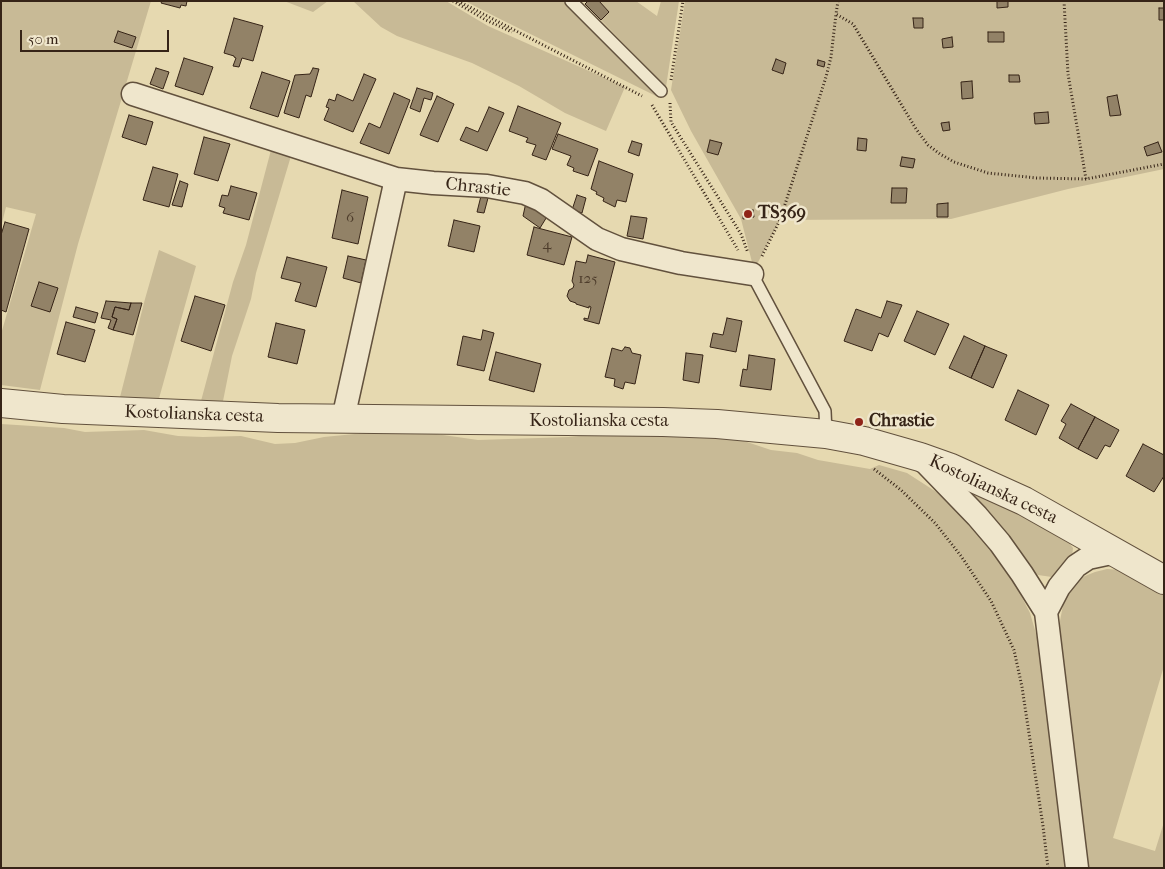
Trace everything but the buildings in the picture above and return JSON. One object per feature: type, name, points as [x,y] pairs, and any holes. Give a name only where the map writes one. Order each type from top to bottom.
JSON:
[{"type":"street","name":"Chrastie","points":[[133,94],[396,179],[433,184],[487,186],[525,193],[540,200],[597,239],[611,246],[681,263],[753,272]]},
{"type":"street","points":[[343,419],[396,179]]},
{"type":"street","name":"Kostolianska cesta","points":[[1,403],[73,410],[278,418],[717,424],[826,434],[864,441],[951,468],[1024,501],[1164,580]]},
{"type":"street","points":[[920,457],[977,516],[1000,543],[1046,612],[1078,868]]},
{"type":"street","points":[[1046,612],[1059,587],[1076,566],[1088,558],[1116,552]]},
{"type":"lane","points":[[571,1],[665,95]]},
{"type":"lane","points":[[753,272],[825,411],[826,434]]},
{"type":"path","points":[[453,1],[486,20],[552,50]]},
{"type":"path","points":[[458,1],[646,99]]},
{"type":"path","points":[[670,81],[682,1]]},
{"type":"path","points":[[753,272],[780,220],[826,77],[831,57],[838,1]]},
{"type":"path","points":[[1064,1],[1068,74],[1086,179]]},
{"type":"path","points":[[836,14],[853,24],[916,130],[928,145],[954,162],[988,173],[1037,178],[1086,179],[1164,164]]},
{"type":"path","points":[[665,95],[671,122],[741,234],[753,272]]},
{"type":"path","points":[[651,103],[753,272]]},
{"type":"path","points":[[868,465],[901,490],[935,523],[961,556],[991,600],[1014,650],[1022,687],[1044,826],[1048,868]]},
{"type":"shaded area","points":[[1,1],[151,1],[78,244],[40,390],[1,385],[1,334],[36,214],[6,207],[1,227]]},
{"type":"shaded area","points":[[284,1],[328,1],[313,12]]},
{"type":"shaded area","points":[[353,1],[446,1],[488,26],[625,87],[606,131],[565,113],[519,86],[472,63],[397,36],[381,27]]},
{"type":"shaded area","points":[[465,1],[563,1],[656,96],[496,17]]},
{"type":"shaded area","points":[[599,1],[636,1],[657,16],[661,1],[679,1],[666,87],[601,20],[609,12]]},
{"type":"shaded area","points":[[685,1],[1164,1],[1164,169],[1068,189],[951,219],[780,220],[754,270],[741,219],[691,131],[671,90]]},
{"type":"shaded area","points":[[271,150],[291,156],[256,273],[251,299],[232,356],[223,401],[201,401],[233,282],[246,245]]},
{"type":"shaded area","points":[[159,250],[196,266],[158,402],[119,401],[145,299]]},
{"type":"shaded area","points":[[1,424],[64,428],[85,432],[144,430],[178,436],[241,436],[275,444],[375,432],[429,433],[478,440],[569,437],[579,436],[580,433],[703,436],[744,441],[771,450],[797,453],[818,460],[870,469],[879,465],[907,473],[938,493],[985,540],[1013,580],[1030,613],[1039,644],[1066,868],[1,868]]},
{"type":"shaded area","points":[[964,484],[1070,544],[1073,548],[1072,557],[1052,577],[1038,575],[1031,570],[961,489]]},
{"type":"shaded area","points":[[1107,569],[1122,570],[1164,589],[1164,666],[1113,838],[1155,851],[1164,822],[1164,868],[1087,868],[1060,638],[1060,621],[1064,600],[1071,587],[1080,578]]},
{"type":"place","name":"TS369","points":[[748,214]]},
{"type":"place","name":"Chrastie","points":[[859,422]]}]
